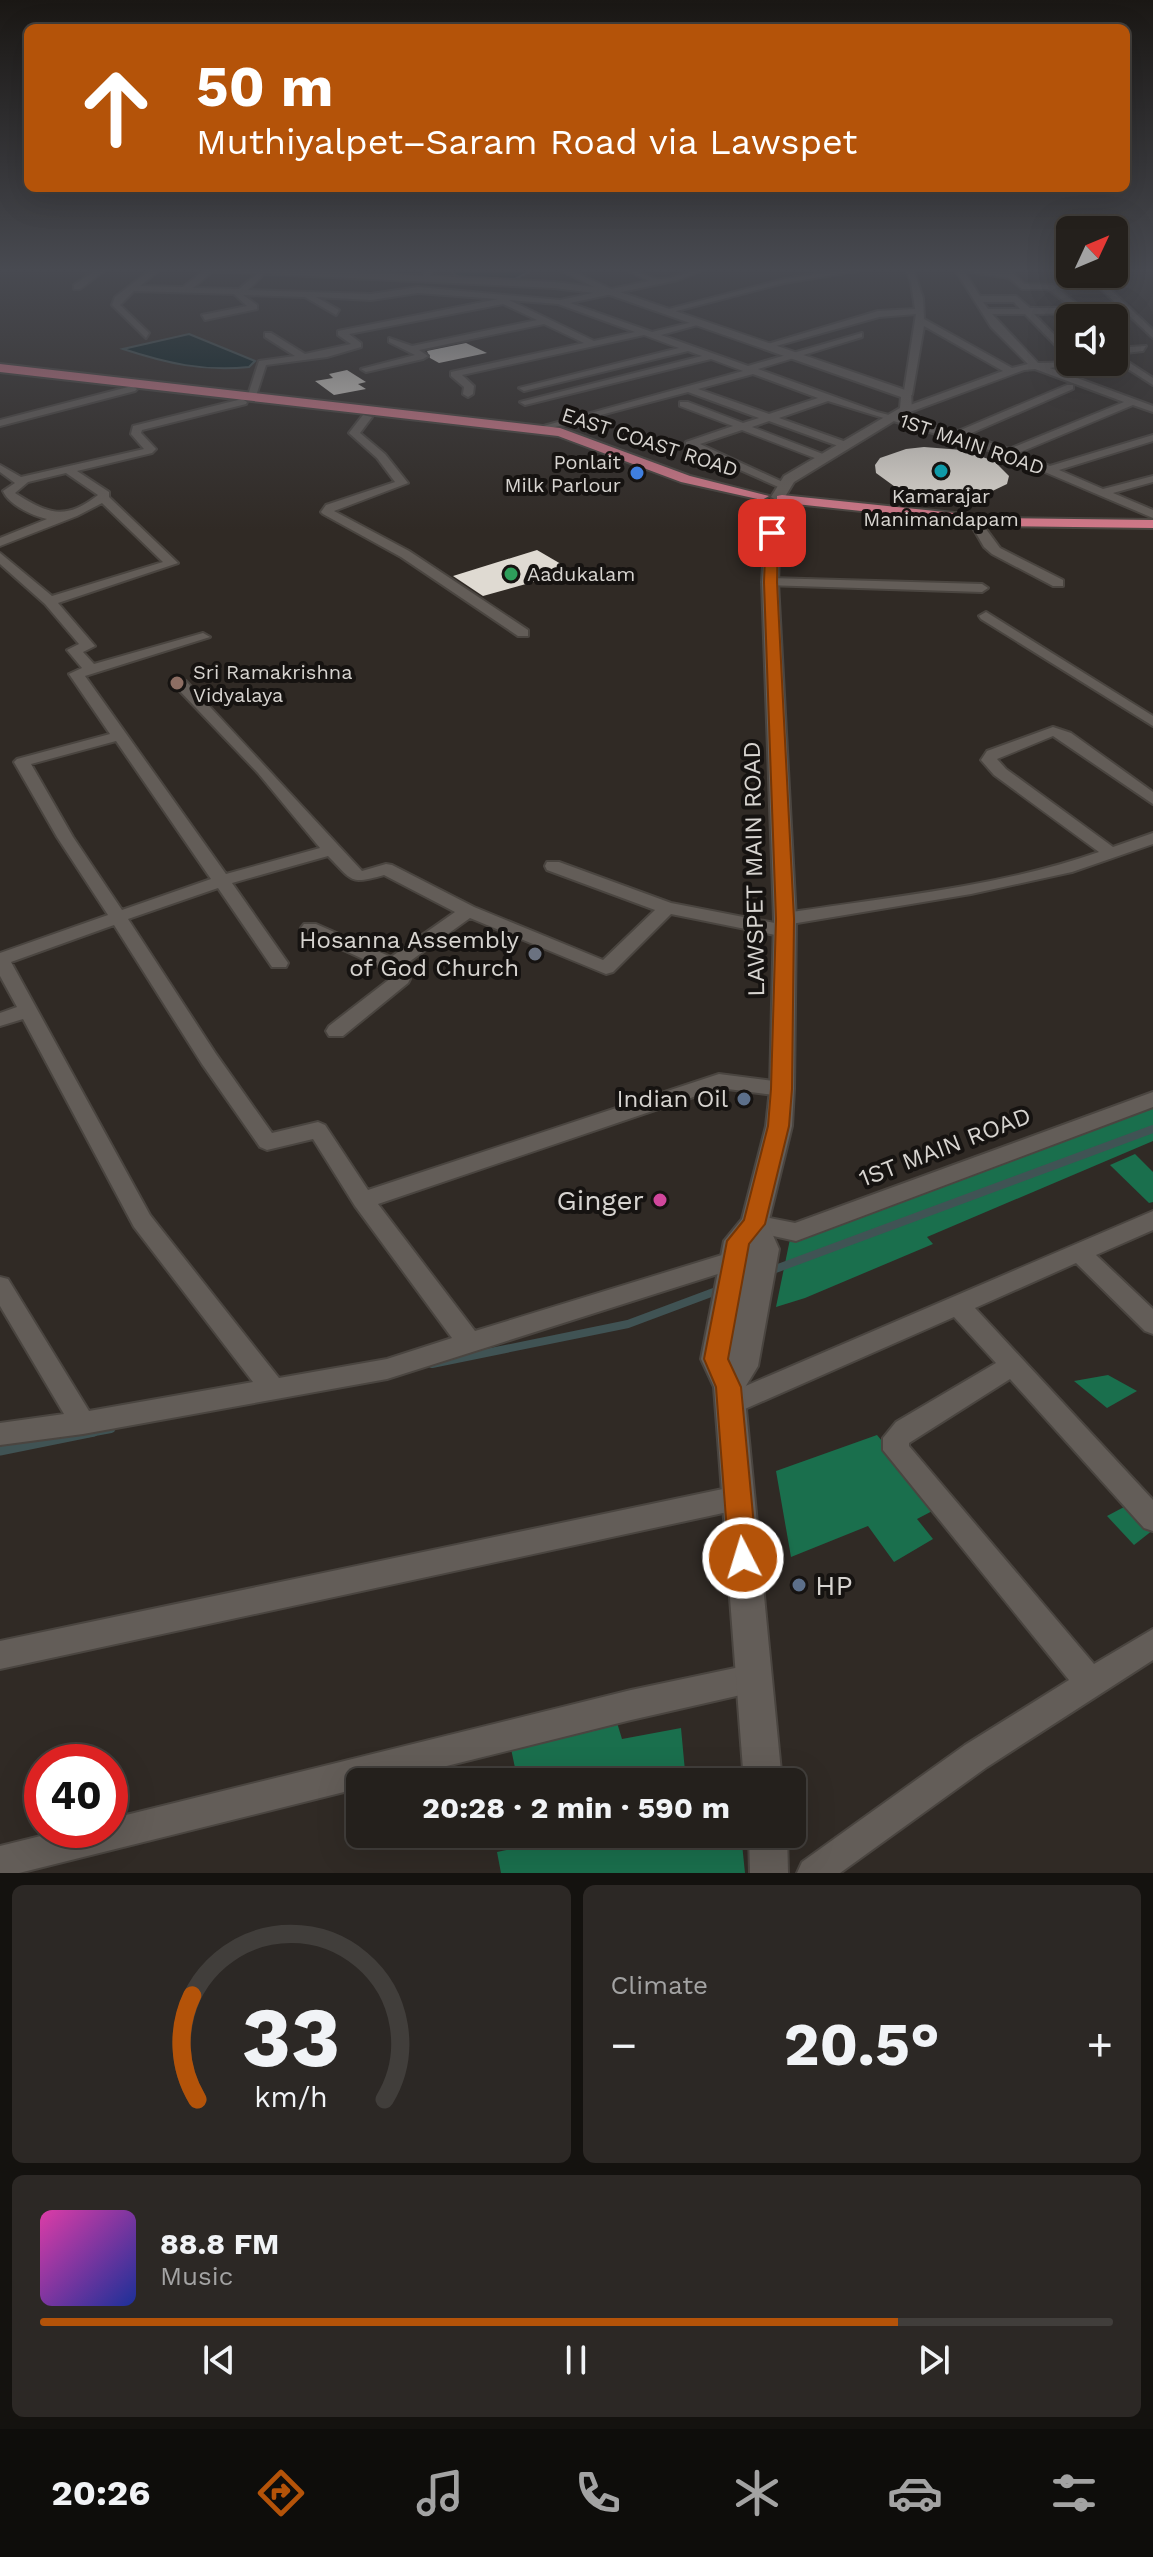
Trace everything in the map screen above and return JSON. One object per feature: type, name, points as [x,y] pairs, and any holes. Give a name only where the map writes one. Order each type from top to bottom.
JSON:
[{"type":"highway","name":"EAST COAST ROAD","points":[[0,368],[546,438],[693,494],[1002,522],[1153,524]]},
{"type":"highway","name":"EAST COAST ROAD","points":[[0,376],[544,429],[576,437],[711,487],[774,500],[979,528],[1153,532]]},
{"type":"street","points":[[301,355],[305,358]]},
{"type":"street","points":[[1,468],[21,480],[151,449],[135,431],[142,426],[246,399],[262,363],[316,355]]},
{"type":"street","points":[[366,369],[422,355]]},
{"type":"street","points":[[468,394],[469,386],[454,374],[531,355]]},
{"type":"street","points":[[540,355],[555,363]]},
{"type":"street","points":[[524,388],[659,355]]},
{"type":"street","points":[[906,410],[913,355]]},
{"type":"street","points":[[985,355],[1012,372]]},
{"type":"street","points":[[1028,355],[1036,366],[1153,409]]},
{"type":"street","points":[[525,402],[714,356]]},
{"type":"street","name":"1ST MAIN ROAD","points":[[714,356],[873,414],[957,435],[1009,453],[1153,514]]},
{"type":"street","points":[[544,429],[794,356],[907,395]]},
{"type":"street","points":[[828,398],[690,444],[774,500],[789,479],[891,417],[1012,372],[1056,364]]},
{"type":"street","points":[[1128,365],[1153,382]]},
{"type":"street","points":[[1133,369],[1153,367]]},
{"type":"street","points":[[1097,376],[1110,385],[1153,402]]},
{"type":"street","points":[[957,435],[1070,387]]},
{"type":"street","points":[[0,423],[132,389]]},
{"type":"street","points":[[688,389],[845,445]]},
{"type":"street","points":[[1009,453],[1132,402]]},
{"type":"street","points":[[684,404],[824,458]]},
{"type":"street","points":[[367,417],[354,433],[381,456],[402,483],[330,507],[326,509],[327,512],[405,554],[523,633]]},
{"type":"street","points":[[1049,470],[1153,438]]},
{"type":"street","points":[[67,469],[99,487],[105,494],[103,498]]},
{"type":"street","points":[[1103,492],[1153,479]]},
{"type":"street","points":[[21,480],[21,486],[9,491],[10,495],[47,518],[63,517]]},
{"type":"street","points":[[0,542],[103,498]]},
{"type":"street","points":[[50,601],[172,563],[103,498]]},
{"type":"street","name":"LAWSPET MAIN ROAD","points":[[754,1224],[779,1126],[782,1089],[785,925],[770,582],[774,500]]},
{"type":"street","points":[[979,528],[996,551],[1058,583]]},
{"type":"street","points":[[0,557],[50,601],[88,646],[74,650],[91,670]]},
{"type":"street","points":[[770,582],[982,588]]},
{"type":"street","points":[[986,616],[1153,722]]},
{"type":"street","points":[[203,637],[76,674],[279,963]]},
{"type":"street","points":[[181,684],[359,877],[386,869],[468,911],[606,968],[667,908]]},
{"type":"street","points":[[1111,853],[1000,772],[989,760],[992,754],[1053,731],[1066,736],[1153,799]]},
{"type":"street","points":[[119,736],[22,762],[65,837],[209,1059],[267,1142],[318,1130],[363,1200],[471,1345]]},
{"type":"street","points":[[553,866],[667,908],[785,925],[1072,867],[1153,838]]},
{"type":"street","points":[[273,1389],[142,1221],[0,959],[221,881],[331,850]]},
{"type":"street","points":[[392,965],[468,911]]},
{"type":"street","points":[[310,928],[392,965],[401,979],[336,1031]]},
{"type":"street","points":[[0,1020],[28,1010]]},
{"type":"street","points":[[363,1200],[719,1081],[782,1089]]},
{"type":"street","name":"1ST MAIN ROAD","points":[[754,1224],[796,1232],[1153,1099]]},
{"type":"street","points":[[729,1396],[957,1304],[1153,1220]]},
{"type":"street","points":[[729,1396],[743,1366],[765,1249],[754,1224],[738,1241],[716,1359],[729,1396],[762,1768]]},
{"type":"street","points":[[1078,1251],[1153,1324]]},
{"type":"street","points":[[0,1434],[83,1423],[387,1369],[735,1260]]},
{"type":"street","points":[[0,1286],[83,1423]]},
{"type":"street","points":[[957,1304],[1153,1519]]},
{"type":"street","points":[[1013,1365],[905,1430],[896,1438],[896,1450],[1090,1682]]},
{"type":"street","points":[[0,1655],[737,1498]]},
{"type":"street","points":[[813,1873],[976,1756],[1153,1643]]},
{"type":"street","points":[[0,1862],[631,1705],[754,1678]]},
{"type":"green space","points":[[1153,1106],[1153,1141],[927,1237],[933,1244],[805,1298],[776,1307],[790,1239]]},
{"type":"green space","points":[[1135,1154],[1153,1172],[1153,1202],[1149,1203],[1110,1165]]},
{"type":"green space","points":[[1108,1375],[1137,1391],[1107,1408],[1074,1381]]},
{"type":"green space","points":[[877,1435],[938,1508],[917,1519],[933,1539],[894,1562],[868,1526],[791,1557],[776,1471]]},
{"type":"green space","points":[[1124,1507],[1153,1530],[1134,1545],[1107,1516]]},
{"type":"green space","points":[[615,1716],[622,1739],[681,1728],[685,1768],[515,1768],[510,1744]]},
{"type":"green space","points":[[516,1848],[742,1848],[745,1873],[501,1873],[497,1852]]},
{"type":"water","points":[[146,355],[241,355],[255,361],[249,367],[232,368],[170,362]]},
{"type":"building","points":[[429,355],[475,355],[439,363]]},
{"type":"building","points":[[347,370],[366,382],[358,384],[366,389],[334,395],[315,381],[333,378],[329,374]]},
{"type":"building","name":"Kamarajar Manimandapam","points":[[906,449],[962,450],[994,461],[1009,476],[1007,484],[982,496],[939,498],[898,489],[876,473],[875,465],[880,458]]},
{"type":"building","name":"Aadukalam","points":[[537,550],[573,571],[483,596],[453,576]]},
{"type":"waterway","points":[[770,1271],[1153,1129]]},
{"type":"waterway","points":[[432,1364],[628,1324],[719,1290]]},
{"type":"waterway","points":[[85,1434],[111,1429]]},
{"type":"waterway","points":[[85,1434],[94,1432]]},
{"type":"waterway","points":[[0,1451],[85,1434]]},
{"type":"place","name":"Kamarajar Manimandapam","points":[[941,471]]},
{"type":"place","name":"Ponlait Milk Parlour","points":[[637,473]]},
{"type":"place","name":"Aadukalam","points":[[511,574]]},
{"type":"place","name":"Sri Ramakrishna Vidyalaya","points":[[177,683]]},
{"type":"place","name":"Hosanna Assembly of God Church","points":[[535,954]]},
{"type":"place","name":"Indian Oil","points":[[744,1099]]},
{"type":"place","name":"Ginger","points":[[660,1200]]},
{"type":"place","name":"HP","points":[[799,1585]]},
{"type":"route","points":[[743,1558],[729,1387],[716,1359],[738,1241],[754,1224],[779,1126],[782,1089],[785,919],[770,582],[772,533]]}]
